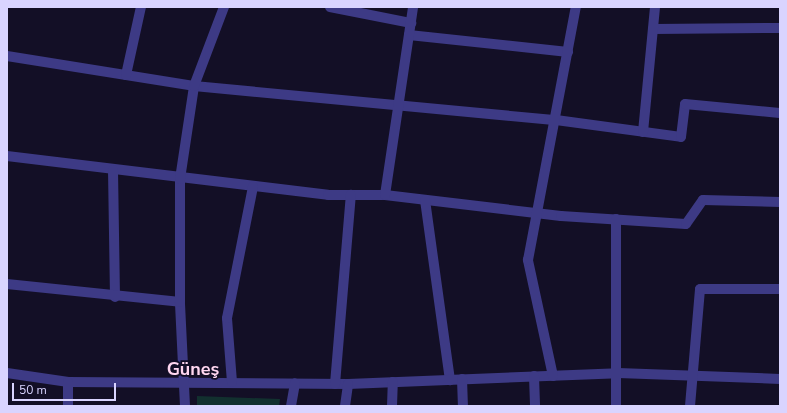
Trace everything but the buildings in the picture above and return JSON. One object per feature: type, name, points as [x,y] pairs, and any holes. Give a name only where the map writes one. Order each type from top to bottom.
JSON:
[{"type":"street","points":[[126,75],[141,7]]},
{"type":"street","points":[[185,406],[180,302],[180,179],[194,86],[224,7]]},
{"type":"street","points":[[330,7],[411,23]]},
{"type":"street","points":[[385,195],[413,7]]},
{"type":"street","points":[[553,376],[528,260],[556,120],[576,7]]},
{"type":"street","points":[[643,132],[655,7]]},
{"type":"street","points":[[653,28],[780,28]]},
{"type":"street","points":[[409,34],[568,52]]},
{"type":"street","points":[[7,56],[194,86],[398,107],[556,120],[681,137],[685,104],[780,113]]},
{"type":"street","points":[[7,156],[253,187],[351,195],[385,195],[537,213],[616,220],[686,224],[703,200],[780,202]]},
{"type":"street","points":[[113,170],[115,297]]},
{"type":"street","points":[[232,382],[227,318],[253,187]]},
{"type":"street","points":[[335,384],[351,195]]},
{"type":"street","points":[[425,200],[450,380]]},
{"type":"street","points":[[616,220],[618,373],[616,406]]},
{"type":"street","points":[[7,284],[115,297],[180,302]]},
{"type":"street","points":[[690,406],[700,289],[780,289]]},
{"type":"street","points":[[7,373],[68,382],[348,384],[618,373],[780,379]]},
{"type":"street","points":[[534,376],[536,406]]},
{"type":"street","points":[[462,379],[463,406]]},
{"type":"street","points":[[68,382],[68,406]]},
{"type":"street","points":[[392,406],[394,382]]},
{"type":"street","points":[[292,406],[295,383]]},
{"type":"street","points":[[344,406],[348,384]]},
{"type":"green space","points":[[197,396],[280,399],[279,406],[197,406]]},
{"type":"district","name":"Güneş","points":[[193,369]]}]
